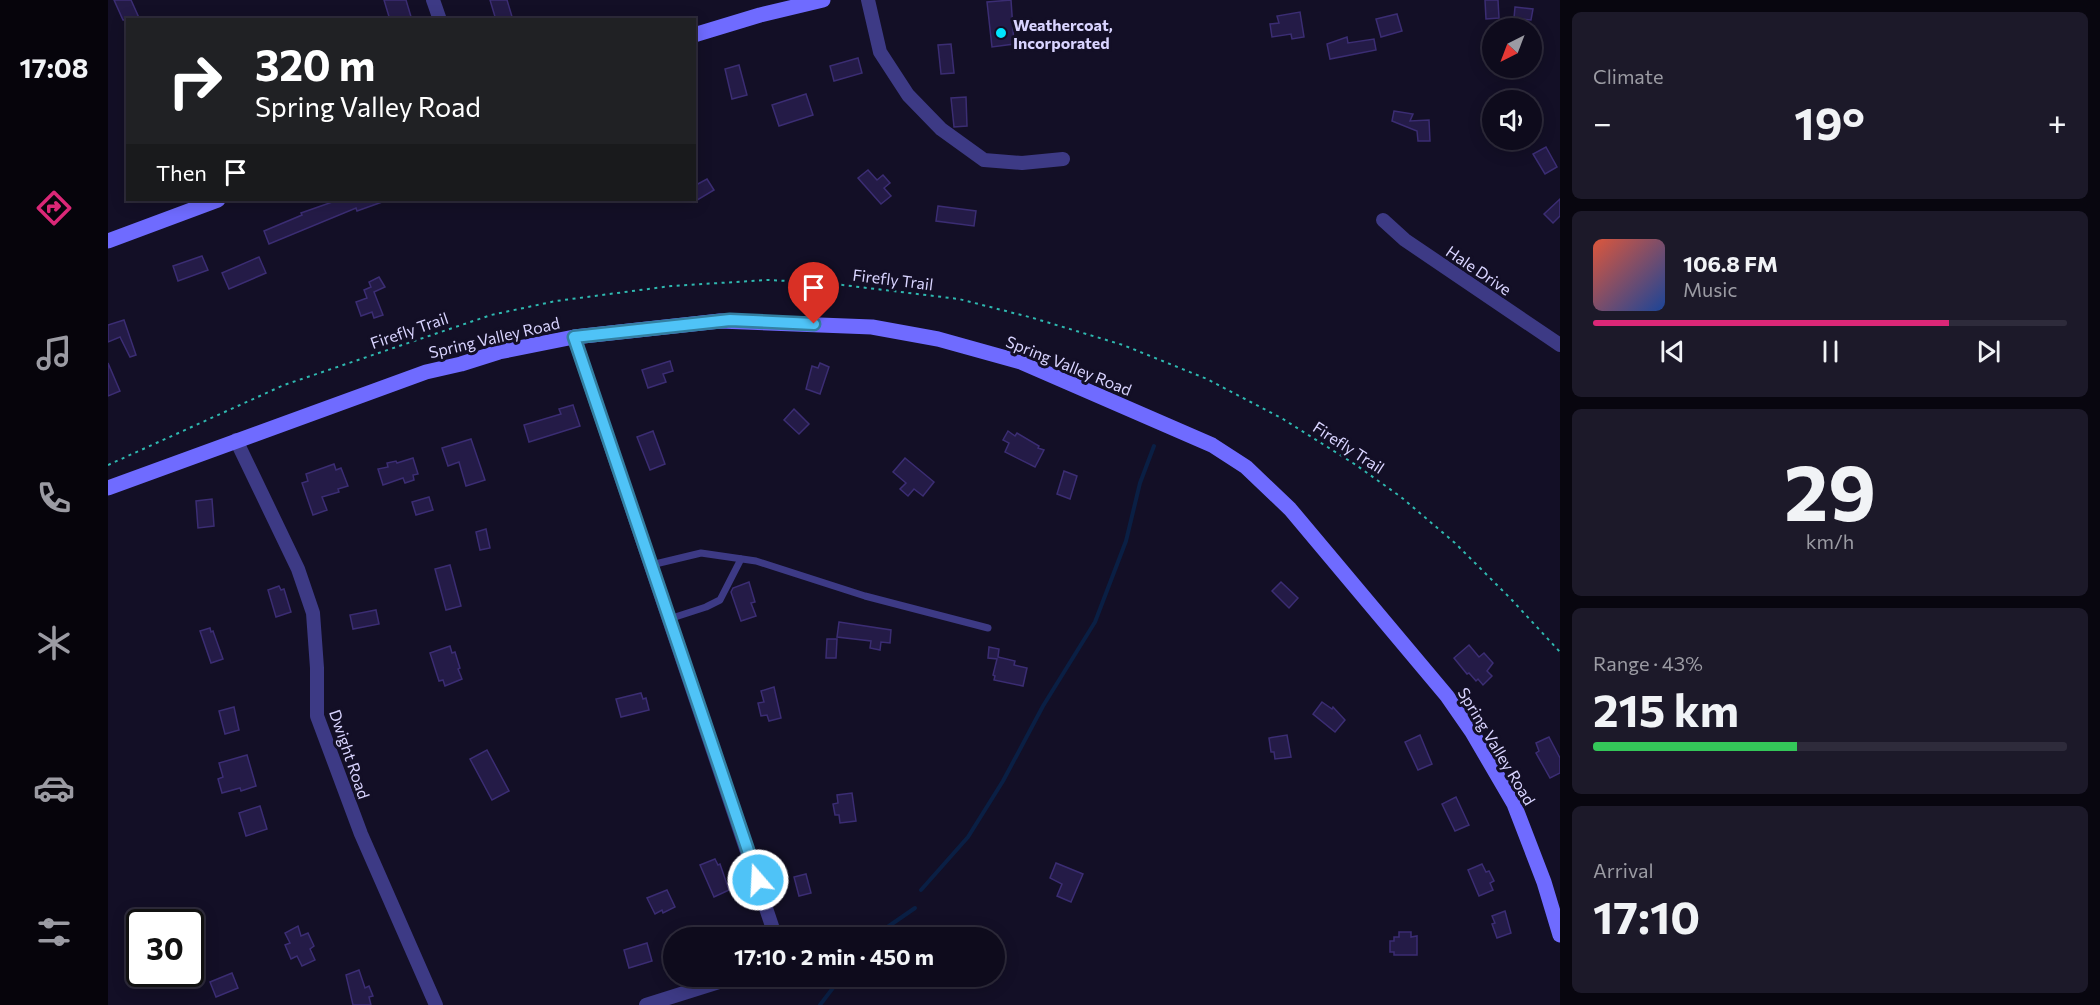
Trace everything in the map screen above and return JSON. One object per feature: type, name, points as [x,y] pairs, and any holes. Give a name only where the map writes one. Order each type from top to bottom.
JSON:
[{"type":"street","points":[[433,0],[439,18]]},
{"type":"street","points":[[696,34],[760,15],[823,0]]},
{"type":"street","points":[[868,0],[880,52],[909,95],[941,129],[984,160],[1022,163],[1063,159]]},
{"type":"street","points":[[108,241],[215,201]]},
{"type":"street","name":"Hale Drive","points":[[1383,220],[1405,240],[1560,345]]},
{"type":"street","name":"Spring Valley Road","points":[[108,488],[426,372],[499,352],[574,337],[730,320],[872,327],[938,339],[1021,363],[1212,445],[1246,467],[1290,509],[1447,696],[1472,732],[1514,804],[1544,882],[1560,934]]},
{"type":"street","points":[[574,337],[772,927]]},
{"type":"street","name":"Dwight Road","points":[[236,440],[298,569],[313,613],[317,668],[317,716],[361,834],[436,1005]]},
{"type":"street","points":[[646,1005],[703,987]]},
{"type":"lane","points":[[651,566],[700,553],[756,561],[865,596],[988,628]]},
{"type":"lane","points":[[669,619],[720,600],[741,559]]},
{"type":"path","name":"Firefly Trail","points":[[108,465],[284,385],[491,315],[556,301],[671,286],[768,280],[826,283],[958,299],[1034,318],[1123,345],[1208,379],[1283,419],[1356,465],[1401,497],[1455,543],[1560,652]]},
{"type":"building","points":[[114,0],[131,0],[139,18],[123,20]]},
{"type":"building","points":[[384,0],[406,0],[411,18],[389,18]]},
{"type":"building","points":[[490,0],[507,0],[512,18],[495,18]]},
{"type":"building","name":"Weathercoat, Incorporated","points":[[1011,0],[1014,44],[992,47],[987,2]]},
{"type":"building","points":[[1485,0],[1498,0],[1499,18],[1486,18]]},
{"type":"building","points":[[1515,7],[1533,9],[1531,18],[1514,18]]},
{"type":"building","points":[[1300,12],[1304,37],[1292,39],[1291,34],[1272,37],[1270,24],[1279,23],[1277,16]]},
{"type":"building","points":[[1397,14],[1402,31],[1381,37],[1376,19]]},
{"type":"building","points":[[1347,37],[1348,43],[1374,39],[1376,50],[1330,59],[1327,44]]},
{"type":"building","points":[[951,44],[954,73],[941,74],[938,45]]},
{"type":"building","points":[[858,58],[862,73],[834,81],[830,66]]},
{"type":"building","points":[[739,65],[747,95],[732,99],[725,69]]},
{"type":"building","points":[[806,94],[813,115],[779,126],[772,105]]},
{"type":"building","points":[[966,97],[967,126],[954,127],[951,98]]},
{"type":"building","points":[[1394,111],[1413,114],[1410,121],[1429,120],[1430,141],[1418,141],[1417,131],[1392,121]]},
{"type":"building","points":[[1546,147],[1557,167],[1545,174],[1533,154]]},
{"type":"building","points":[[868,170],[877,180],[883,175],[890,183],[884,188],[891,196],[881,204],[858,178]]},
{"type":"building","points":[[707,179],[714,190],[696,201],[696,185]]},
{"type":"building","points":[[1560,199],[1560,216],[1553,223],[1544,214]]},
{"type":"building","points":[[335,201],[385,201],[357,211],[356,208],[269,244],[264,231],[302,215],[301,213]]},
{"type":"building","points":[[938,206],[976,211],[974,226],[936,221]]},
{"type":"building","points":[[202,256],[208,270],[178,281],[173,266]]},
{"type":"building","points":[[259,257],[266,273],[229,289],[222,273]]},
{"type":"building","points":[[379,277],[385,287],[374,292],[383,315],[374,318],[372,312],[361,316],[356,302],[367,298],[364,290],[371,287],[369,282]]},
{"type":"building","points":[[124,320],[136,355],[130,357],[120,337],[108,342],[108,325]]},
{"type":"building","points":[[670,361],[673,371],[663,374],[666,382],[648,388],[642,370]]},
{"type":"building","points":[[108,363],[120,391],[108,396]]},
{"type":"building","points":[[820,363],[829,367],[820,394],[806,389],[812,366],[818,368]]},
{"type":"building","points":[[573,405],[580,426],[529,442],[524,425],[561,414],[559,409]]},
{"type":"building","points":[[794,409],[809,424],[799,434],[784,420]]},
{"type":"building","points":[[653,431],[665,464],[650,470],[637,437]]},
{"type":"building","points":[[1008,431],[1015,436],[1017,433],[1044,450],[1035,467],[1005,452],[1009,443],[1003,440]]},
{"type":"building","points":[[471,439],[485,480],[466,486],[459,462],[448,466],[442,448]]},
{"type":"building","points":[[413,458],[418,474],[413,475],[414,480],[405,483],[403,478],[383,485],[378,469],[388,467],[387,463],[396,461],[397,463]]},
{"type":"building","points":[[905,458],[934,482],[923,496],[914,489],[908,496],[900,489],[906,483],[893,472]]},
{"type":"building","points":[[334,464],[336,470],[341,468],[348,486],[338,489],[339,492],[322,497],[327,510],[313,515],[302,483],[308,481],[306,474]]},
{"type":"building","points":[[1064,471],[1077,476],[1070,499],[1057,494]]},
{"type":"building","points":[[429,497],[433,510],[416,515],[412,502]]},
{"type":"building","points":[[212,499],[214,526],[198,528],[196,501]]},
{"type":"building","points":[[486,529],[490,548],[480,550],[476,532]]},
{"type":"building","points":[[450,565],[461,606],[446,610],[435,569]]},
{"type":"building","points":[[749,582],[755,602],[751,603],[756,616],[741,621],[731,592],[733,588]]},
{"type":"building","points":[[1281,582],[1298,598],[1289,608],[1272,591]]},
{"type":"building","points":[[279,586],[281,590],[284,589],[291,612],[276,617],[268,590]]},
{"type":"building","points":[[376,610],[379,624],[353,629],[350,615]]},
{"type":"building","points":[[839,622],[891,630],[890,643],[881,642],[880,650],[870,648],[871,641],[837,637]]},
{"type":"building","points":[[210,628],[223,659],[211,663],[200,631]]},
{"type":"building","points":[[827,639],[837,639],[836,658],[826,658]]},
{"type":"building","points":[[1469,645],[1479,657],[1484,653],[1493,663],[1487,671],[1492,676],[1483,685],[1478,679],[1476,681],[1469,673],[1467,674],[1454,658]]},
{"type":"building","points":[[450,646],[452,653],[455,652],[462,679],[445,686],[443,680],[439,681],[430,653]]},
{"type":"building","points":[[989,647],[999,649],[998,657],[1015,661],[1014,665],[1027,668],[1023,686],[994,680],[997,659],[988,658]]},
{"type":"building","points":[[774,687],[781,718],[769,721],[767,715],[761,716],[758,703],[764,702],[761,691]]},
{"type":"building","points":[[641,693],[643,699],[646,698],[649,710],[621,717],[616,699]]},
{"type":"building","points":[[1322,702],[1332,709],[1333,707],[1345,720],[1335,732],[1313,714]]},
{"type":"building","points":[[234,707],[239,730],[225,734],[219,711]]},
{"type":"building","points":[[1287,735],[1291,757],[1275,759],[1274,752],[1271,752],[1269,738]]},
{"type":"building","points":[[1420,735],[1432,764],[1418,770],[1405,742]]},
{"type":"building","points":[[1549,737],[1560,758],[1560,773],[1550,778],[1536,753],[1539,751],[1536,743]]},
{"type":"building","points":[[487,750],[509,791],[492,800],[470,759]]},
{"type":"building","points":[[247,755],[256,786],[241,791],[240,788],[222,793],[218,779],[223,777],[219,763]]},
{"type":"building","points":[[852,793],[856,821],[840,823],[839,815],[835,815],[833,804],[838,803],[837,795]]},
{"type":"building","points":[[1456,797],[1469,825],[1455,831],[1442,804]]},
{"type":"building","points":[[260,806],[267,829],[246,836],[239,813]]},
{"type":"building","points":[[715,859],[718,865],[720,864],[729,890],[714,897],[700,865]]},
{"type":"building","points":[[1056,863],[1083,874],[1071,902],[1057,896],[1062,884],[1050,878]]},
{"type":"building","points":[[1482,864],[1494,881],[1490,883],[1493,890],[1479,896],[1468,870]]},
{"type":"building","points":[[806,874],[811,893],[799,896],[794,877]]},
{"type":"building","points":[[667,890],[675,907],[655,914],[647,898]]},
{"type":"building","points":[[1505,911],[1511,933],[1497,938],[1492,916]]},
{"type":"building","points":[[298,926],[301,936],[308,933],[314,946],[310,949],[315,960],[302,966],[297,956],[291,959],[285,945],[290,943],[285,933]]},
{"type":"building","points":[[1399,932],[1411,932],[1411,937],[1417,936],[1417,955],[1394,955],[1394,952],[1390,952],[1390,941],[1394,941],[1394,937],[1399,937]]},
{"type":"building","points":[[647,943],[652,961],[629,968],[624,950]]},
{"type":"building","points":[[359,970],[365,988],[369,986],[373,996],[369,997],[371,1005],[353,1005],[346,975]]},
{"type":"building","points":[[232,973],[238,988],[216,997],[210,982]]},
{"type":"waterway","points":[[921,890],[968,837],[1003,781],[1043,706],[1095,622],[1126,541],[1140,483],[1154,446]]},
{"type":"waterway","points":[[887,927],[915,908]]},
{"type":"waterway","points":[[820,1005],[834,987]]},
{"type":"place","name":"Weathercoat, Incorporated","points":[[1001,33]]},
{"type":"route","points":[[758,880],[574,337],[730,320],[814,324]]}]
